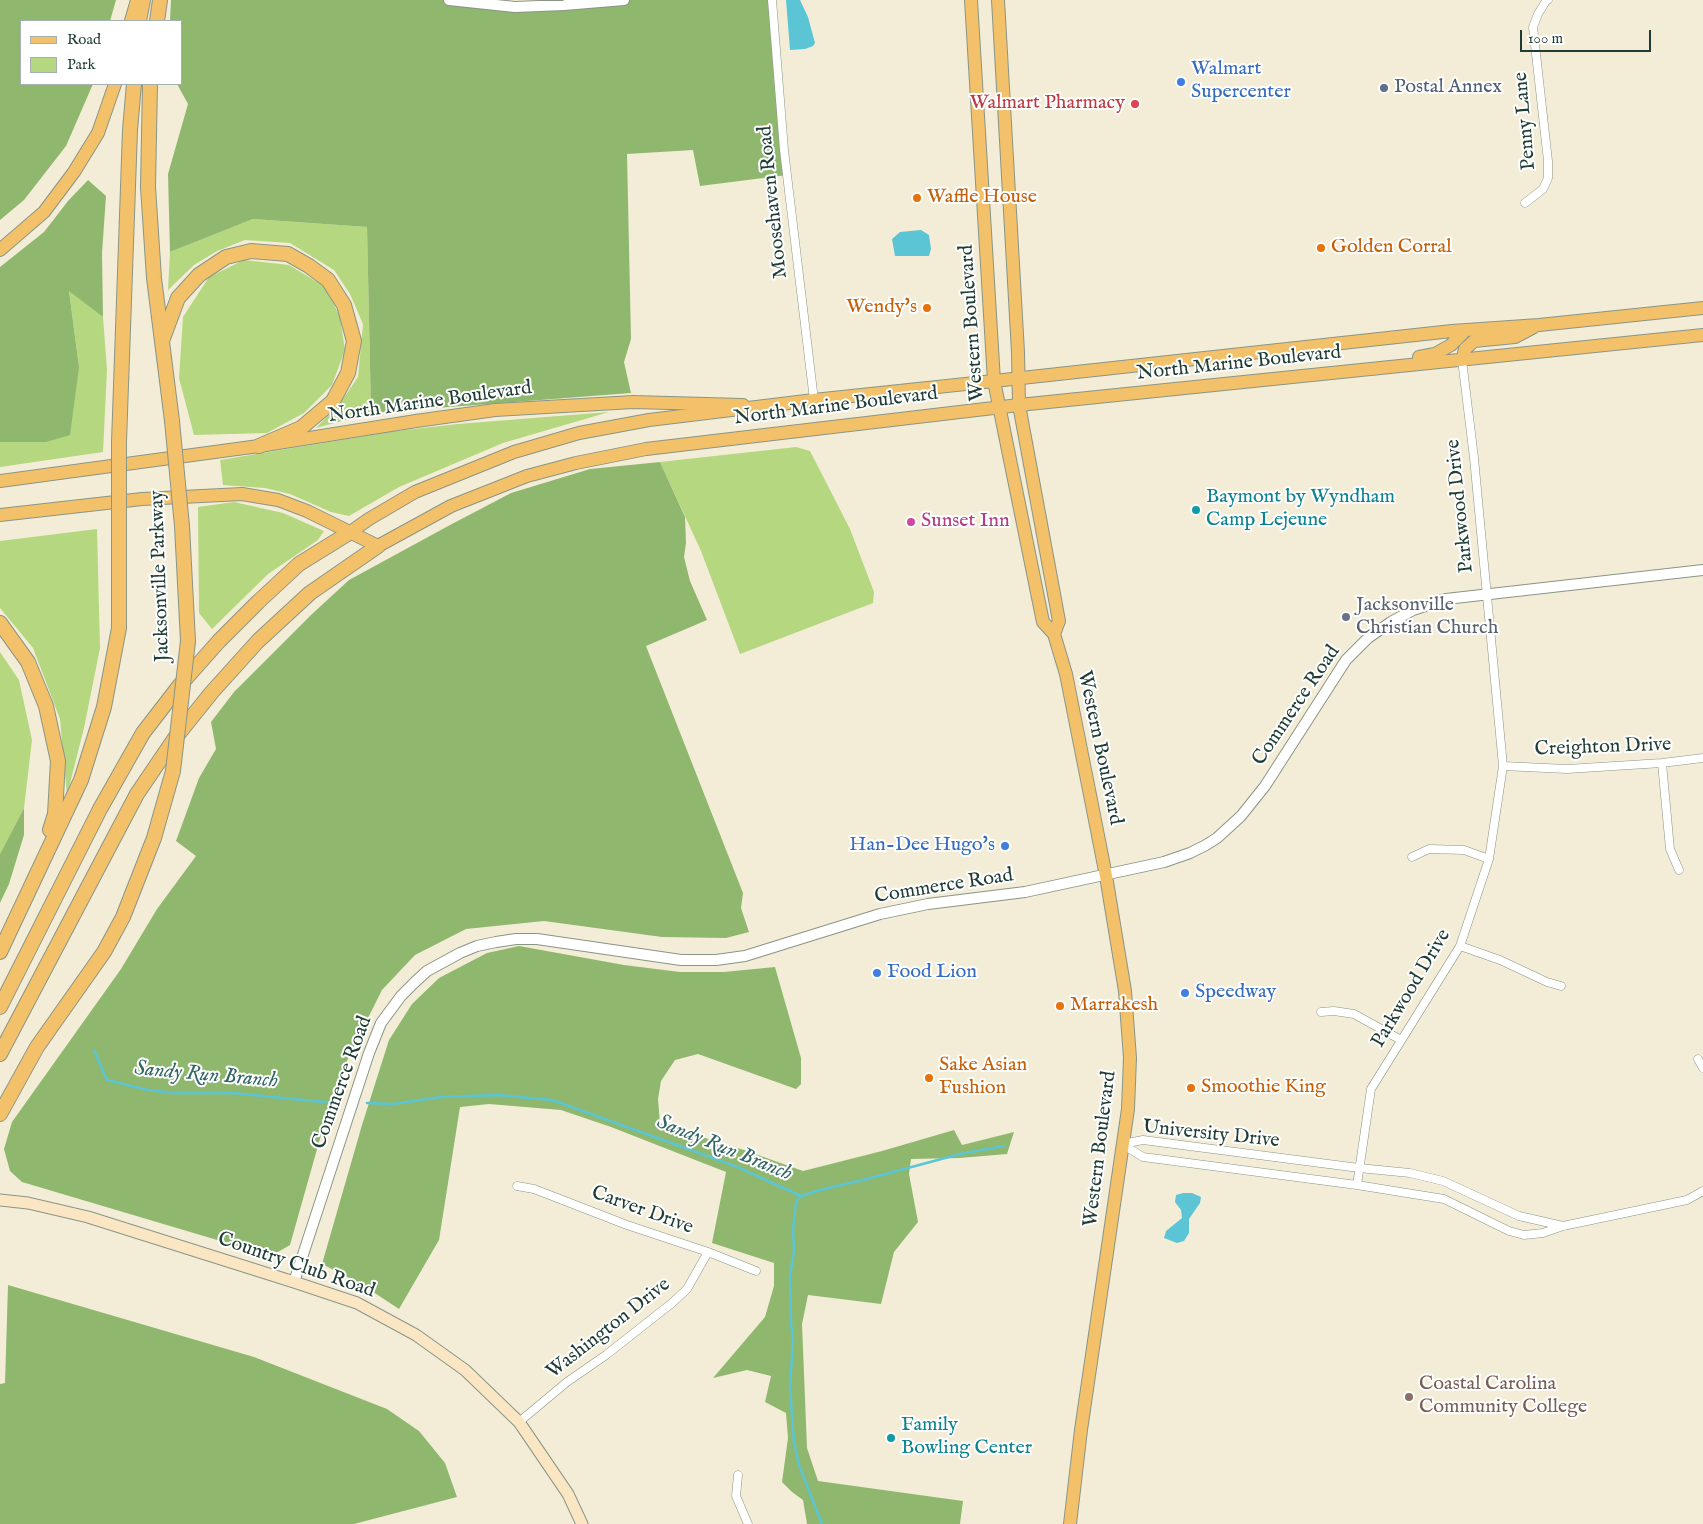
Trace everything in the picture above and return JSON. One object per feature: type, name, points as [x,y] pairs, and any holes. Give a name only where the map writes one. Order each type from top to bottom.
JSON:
[{"type":"highway","points":[[139,20],[143,0]]},
{"type":"highway","points":[[157,20],[160,0]]},
{"type":"highway","name":"Jacksonville Parkway","points":[[0,952],[81,780],[104,707],[119,628],[119,442],[130,130],[134,85]]},
{"type":"highway","name":"Jacksonville Parkway","points":[[0,1114],[37,1047],[104,952],[123,918],[154,838],[173,771],[188,641],[182,526],[172,421],[154,278],[148,187],[150,85]]},
{"type":"highway","points":[[162,341],[178,298],[199,275],[226,257],[251,251],[288,254],[328,280],[344,306],[354,341],[348,373],[333,401],[301,428],[259,446]]},
{"type":"highway","points":[[0,1006],[100,809],[143,733],[180,685],[219,641],[258,602],[299,564],[349,533]]},
{"type":"highway","points":[[0,1054],[137,794],[175,738],[212,692],[258,641],[310,593],[378,546]]},
{"type":"highway","points":[[0,623],[28,662],[46,706],[58,761],[55,814],[35,880]]},
{"type":"main road","points":[[131,20],[137,0]]},
{"type":"main road","name":"Western Boulevard","points":[[971,0],[994,381],[1043,622],[1054,634],[1066,674],[1106,876],[1125,990],[1130,1058],[1128,1109],[1081,1430],[1070,1524]]},
{"type":"main road","name":"Western Boulevard","points":[[998,0],[1019,405],[1059,621],[1054,634]]},
{"type":"main road","points":[[0,250],[44,212],[74,172],[98,133],[115,85]]},
{"type":"main road","name":"North Marine Boulevard","points":[[0,481],[259,446],[495,410],[633,402],[768,406],[1466,330],[1703,308]]},
{"type":"main road","points":[[1462,360],[1465,349],[1474,341],[1515,337],[1538,324]]},
{"type":"main road","points":[[1364,371],[1410,358],[1435,354],[1451,345],[1466,330]]},
{"type":"main road","name":"North Marine Boulevard","points":[[378,546],[451,506],[527,476],[576,463],[646,449],[999,407],[1703,336]]},
{"type":"main road","points":[[349,533],[415,492],[514,452],[579,433],[640,422],[768,406]]},
{"type":"main road","points":[[0,516],[142,499],[242,494],[278,500],[307,511],[378,546]]},
{"type":"main road","name":"Country Club Road","points":[[0,1200],[28,1203],[88,1217],[294,1282],[357,1304],[416,1335],[465,1370],[519,1422],[568,1494],[582,1524]]},
{"type":"street","points":[[449,0],[515,6],[564,6],[624,0]]},
{"type":"street","name":"Moosehaven Road","points":[[772,0],[784,150],[814,400]]},
{"type":"street","name":"Penny Lane","points":[[1524,203],[1543,189],[1548,178],[1548,161],[1533,28],[1538,14],[1548,0]]},
{"type":"street","name":"Parkwood Drive","points":[[1358,1185],[1371,1089],[1460,946],[1489,859],[1503,766],[1474,458],[1462,360]]},
{"type":"street","name":"Commerce Road","points":[[294,1282],[369,1052],[381,1023],[414,982],[428,971],[460,953],[477,946],[496,942],[516,939],[537,939],[681,960],[716,960],[744,956],[880,914],[928,904],[1025,892],[1136,870],[1190,853],[1217,838],[1249,808],[1346,660],[1368,638],[1413,610],[1446,599],[1703,570]]},
{"type":"street","name":"Creighton Drive","points":[[1503,766],[1567,769],[1662,763],[1703,758]]},
{"type":"street","points":[[1662,763],[1670,848],[1679,870]]},
{"type":"street","points":[[1412,857],[1429,849],[1464,850],[1489,859]]},
{"type":"street","points":[[1460,946],[1500,960],[1547,982],[1561,986]]},
{"type":"street","points":[[1321,1012],[1334,1010],[1354,1014],[1401,1040]]},
{"type":"street","points":[[1698,1060],[1703,1068]]},
{"type":"street","name":"University Drive","points":[[1122,1144],[1143,1140],[1410,1173],[1443,1181],[1519,1216],[1563,1226]]},
{"type":"street","name":"University Drive","points":[[1122,1144],[1143,1157],[1358,1185],[1444,1199],[1458,1204],[1509,1230],[1524,1235],[1543,1233],[1563,1226],[1687,1200],[1703,1191]]},
{"type":"street","name":"Carver Drive","points":[[517,1186],[534,1189],[756,1271]]},
{"type":"street","name":"Washington Drive","points":[[519,1422],[567,1382],[606,1355],[672,1303],[691,1283],[708,1252]]},
{"type":"street","points":[[738,1474],[736,1496],[748,1524]]},
{"type":"green space","points":[[0,0],[116,0],[110,20],[20,20],[20,85],[93,85],[66,146],[24,200],[0,220]]},
{"type":"green space","points":[[171,0],[449,0],[515,7],[624,0],[772,0],[787,175],[700,186],[693,150],[627,154],[631,339],[624,362],[631,393],[371,413],[367,227],[253,219],[170,252],[168,174],[188,104],[178,85],[182,85],[182,20],[170,20]]},
{"type":"green space","points":[[88,180],[106,196],[102,253],[103,317],[69,291],[79,367],[70,435],[46,442],[0,442],[0,267],[44,232],[68,201]]},
{"type":"green space","points":[[253,219],[367,227],[371,413],[316,428],[341,402],[358,377],[363,324],[350,294],[334,270],[290,243],[245,240],[217,251],[194,265],[168,290],[170,252]]},
{"type":"green space","points":[[244,260],[289,265],[327,288],[340,318],[345,350],[332,385],[304,413],[267,433],[194,435],[179,378],[183,317],[209,277]]},
{"type":"green space","points":[[69,290],[103,317],[107,370],[103,452],[0,467],[0,442],[46,442],[79,367]]},
{"type":"green space","points":[[609,412],[503,443],[399,487],[349,516],[331,512],[290,494],[265,488],[223,485],[220,460],[396,431]]},
{"type":"green space","points":[[796,447],[810,451],[850,529],[874,592],[873,603],[740,654],[701,551],[660,462]]},
{"type":"green space","points":[[660,462],[685,517],[686,543],[684,557],[690,581],[707,620],[646,646],[743,893],[741,908],[749,932],[726,938],[662,937],[544,921],[466,929],[415,955],[382,990],[353,1048],[334,1089],[290,1245],[271,1256],[22,1182],[10,1171],[4,1149],[12,1122],[121,969],[157,909],[196,856],[176,841],[199,778],[216,749],[211,722],[234,692],[349,580],[450,525],[511,493],[590,469]]},
{"type":"green space","points":[[234,502],[283,513],[324,531],[318,540],[268,574],[212,629],[199,613],[198,507]]},
{"type":"green space","points":[[97,529],[100,648],[84,728],[67,795],[60,719],[33,648],[0,608],[0,541]]},
{"type":"green space","points":[[0,652],[19,680],[32,740],[24,808],[0,854]]},
{"type":"green space","points":[[24,808],[24,835],[9,884],[0,903],[0,854]]},
{"type":"green space","points":[[519,946],[624,965],[680,972],[724,972],[775,967],[801,1058],[801,1084],[796,1089],[698,1054],[675,1060],[661,1081],[658,1099],[660,1124],[744,1150],[803,1171],[954,1130],[962,1145],[1014,1132],[1007,1154],[960,1158],[911,1159],[909,1174],[918,1222],[894,1252],[881,1304],[808,1295],[802,1324],[807,1448],[818,1481],[963,1501],[960,1524],[807,1524],[803,1500],[782,1482],[788,1438],[786,1413],[765,1402],[771,1376],[747,1370],[713,1378],[765,1317],[774,1286],[774,1263],[712,1243],[726,1172],[611,1127],[561,1110],[489,1104],[460,1107],[439,1240],[399,1309],[361,1284],[322,1264],[362,1125],[389,1040],[412,1004],[439,978],[487,953]]},
{"type":"green space","points":[[8,1285],[254,1357],[387,1409],[419,1431],[445,1463],[457,1497],[354,1524],[0,1524],[0,1384],[5,1383]]},
{"type":"water","points":[[786,0],[800,0],[808,17],[815,43],[813,46],[805,49],[790,50]]},
{"type":"water","points":[[921,230],[929,235],[931,249],[929,256],[895,256],[892,239],[900,232]]},
{"type":"water","points":[[1192,1193],[1201,1197],[1200,1203],[1189,1219],[1189,1233],[1184,1241],[1177,1243],[1164,1238],[1166,1231],[1182,1218],[1181,1210],[1175,1202],[1176,1195]]},
{"type":"waterway","name":"Sandy Run Branch","points":[[94,1050],[107,1080],[148,1090],[174,1093],[232,1093],[334,1103]]},
{"type":"waterway","name":"Sandy Run Branch","points":[[367,1103],[393,1104],[441,1097],[498,1095],[552,1100],[735,1166],[801,1196]]},
{"type":"waterway","points":[[801,1196],[960,1154],[1004,1146]]},
{"type":"waterway","name":"Sandy Run Branch","points":[[801,1196],[797,1200],[795,1209],[793,1230],[794,1252],[790,1275],[793,1340],[790,1388],[794,1442],[799,1465],[822,1524]]},
{"type":"place","name":"Walmart Supercenter","points":[[1181,82]]},
{"type":"place","name":"Postal Annex","points":[[1384,88]]},
{"type":"place","name":"Walmart Pharmacy","points":[[1135,104]]},
{"type":"place","name":"Waffle House","points":[[917,198]]},
{"type":"place","name":"Golden Corral","points":[[1321,248]]},
{"type":"place","name":"Wendy's","points":[[927,308]]},
{"type":"place","name":"Baymont by Wyndham Camp Lejeune","points":[[1196,510]]},
{"type":"place","name":"Sunset Inn","points":[[911,522]]},
{"type":"place","name":"Jacksonville Christian Church","points":[[1346,617]]},
{"type":"place","name":"Han-Dee Hugo's","points":[[1005,846]]},
{"type":"place","name":"Food Lion","points":[[877,973]]},
{"type":"place","name":"Speedway","points":[[1185,993]]},
{"type":"place","name":"Marrakesh","points":[[1060,1006]]},
{"type":"place","name":"Sake Asian Fushion","points":[[929,1078]]},
{"type":"place","name":"Smoothie King","points":[[1191,1088]]},
{"type":"place","name":"Coastal Carolina Community College","points":[[1409,1397]]},
{"type":"place","name":"Family Bowling Center","points":[[891,1438]]}]
